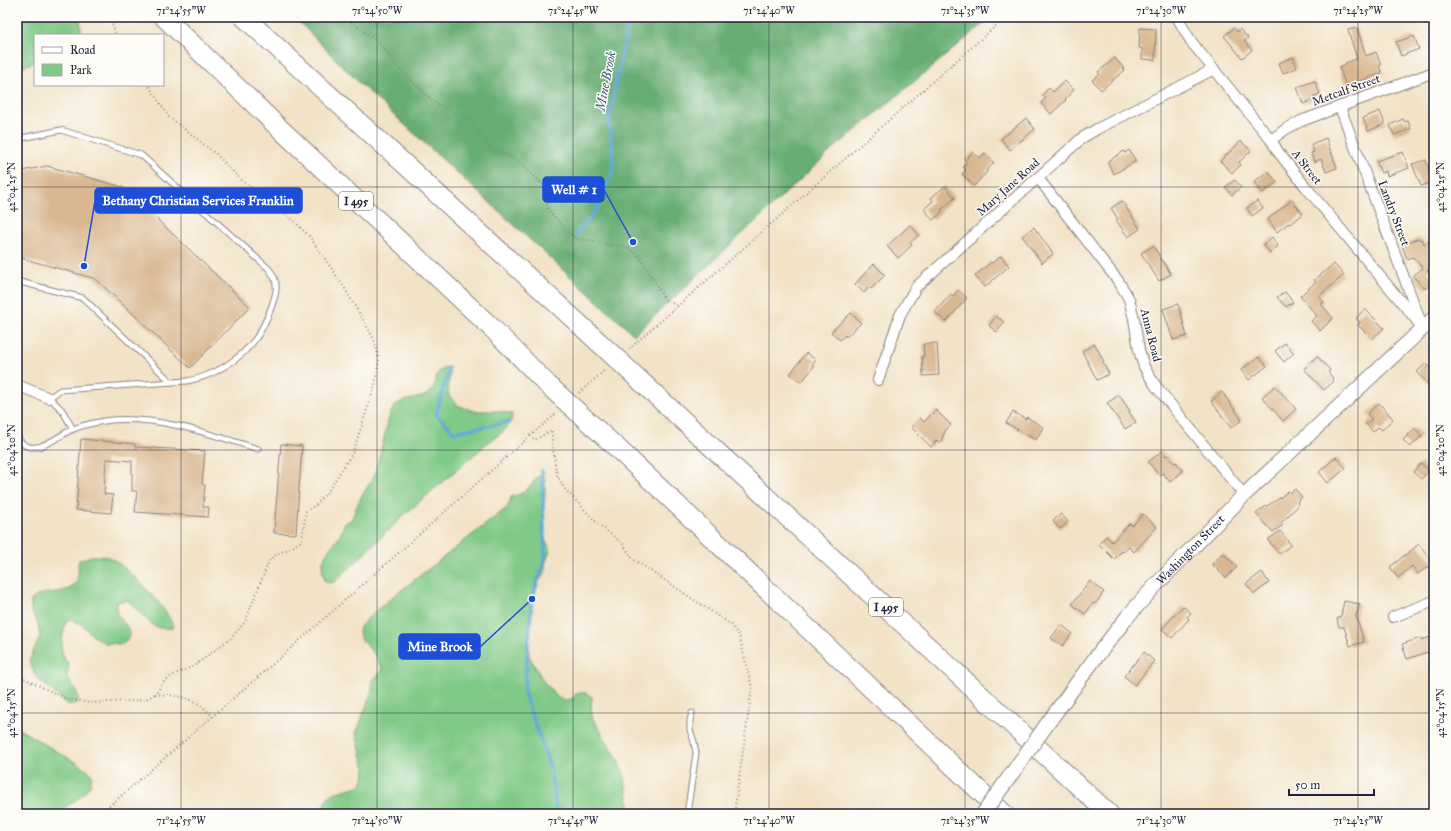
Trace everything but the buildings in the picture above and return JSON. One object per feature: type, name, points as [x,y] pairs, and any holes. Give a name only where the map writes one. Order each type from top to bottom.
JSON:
[{"type":"highway","name":"I 495","points":[[164,17],[275,124],[493,329],[548,385],[616,447],[1004,814]]},
{"type":"highway","name":"I 495","points":[[244,17],[662,400],[1109,814]]},
{"type":"main road","name":"Washington Street","points":[[983,814],[1093,661],[1128,616],[1154,587],[1244,496],[1434,318]]},
{"type":"street","name":"A Street","points":[[1177,17],[1186,33],[1271,140],[1279,153],[1305,186],[1423,328]]},
{"type":"street","name":"Mary Jane Road","points":[[878,380],[900,315],[916,287],[1082,138],[1214,69]]},
{"type":"street","name":"Metcalf Street","points":[[1271,140],[1286,128],[1301,121],[1434,72]]},
{"type":"street","name":"Landry Street","points":[[1340,107],[1423,328]]},
{"type":"street","name":"Anna Road","points":[[1038,178],[1119,282],[1129,299],[1139,350],[1144,367],[1155,385],[1244,496]]},
{"type":"street","points":[[17,385],[50,398]]},
{"type":"street","points":[[1393,617],[1434,601]]},
{"type":"lane","points":[[17,138],[61,130],[141,155],[272,273],[276,282],[275,297],[265,324],[253,343],[241,354],[207,376],[196,380],[60,390],[50,398],[62,410],[73,429]]},
{"type":"lane","points":[[17,283],[20,282],[83,298],[171,382]]},
{"type":"lane","points":[[17,435],[22,443],[28,447],[38,447],[84,425],[105,421],[145,421],[183,427],[258,449]]},
{"type":"lane","points":[[687,814],[696,753],[690,730],[692,713]]},
{"type":"path","points":[[110,17],[116,34]]},
{"type":"path","points":[[346,17],[377,41],[399,68],[436,103],[470,120],[493,152],[506,154],[515,159],[540,182],[543,185],[548,210],[573,237],[608,245],[627,247],[637,254],[647,267],[664,299],[678,306]]},
{"type":"path","points":[[625,353],[1006,17]]},
{"type":"path","points":[[578,395],[607,368]]},
{"type":"path","points":[[100,814],[560,410]]},
{"type":"path","points":[[530,436],[535,440],[552,430],[552,443],[557,475],[564,488],[597,523],[623,544],[633,559],[730,624],[739,635],[752,688],[734,814]]},
{"type":"path","points":[[156,694],[183,696],[205,708],[212,717]]},
{"type":"green space","points":[[17,17],[82,17],[80,23],[82,34],[34,34],[34,62],[17,69]]},
{"type":"green space","points":[[294,17],[992,17],[832,150],[634,335],[358,82]]},
{"type":"green space","points":[[448,367],[450,373],[448,388],[449,396],[459,406],[474,411],[500,411],[512,414],[509,425],[405,514],[336,581],[329,583],[325,581],[323,562],[325,555],[338,538],[344,523],[351,520],[362,495],[374,477],[390,414],[399,403],[425,396],[429,393],[434,386],[438,373]]},
{"type":"green space","points":[[541,476],[545,478],[543,532],[544,538],[550,549],[545,565],[545,573],[535,587],[529,625],[529,656],[544,682],[557,696],[565,700],[572,699],[577,693],[586,693],[592,697],[591,711],[593,719],[616,756],[624,775],[631,814],[324,814],[323,807],[329,796],[333,793],[359,786],[364,780],[365,768],[356,734],[372,691],[372,681],[381,672],[382,668],[375,655],[361,639],[359,633],[360,627],[371,615],[395,595],[508,507],[511,497],[524,492],[537,477]]},
{"type":"green space","points":[[92,556],[108,557],[124,568],[146,589],[165,611],[173,628],[160,628],[151,624],[127,600],[117,602],[117,614],[126,625],[129,632],[127,640],[123,644],[105,643],[93,636],[84,626],[71,619],[66,621],[62,639],[62,652],[64,658],[69,664],[67,678],[78,695],[78,702],[72,705],[67,704],[36,677],[29,661],[40,637],[38,624],[31,610],[31,600],[39,595],[63,591],[72,587],[77,582],[79,560]]},
{"type":"green space","points":[[17,728],[87,769],[92,775],[90,786],[80,797],[56,814],[17,814]]},
{"type":"waterway","name":"Mine Brook","points":[[576,234],[595,212],[614,169],[609,119],[629,17]]},
{"type":"waterway","name":"Mine Brook","points":[[449,368],[436,414],[454,432],[509,422]]},
{"type":"waterway","name":"Mine Brook","points":[[542,471],[545,559],[532,599],[524,693],[550,767],[557,814]]},
{"type":"place","name":"Well # 1","points":[[633,242]]},
{"type":"place","name":"Bethany Christian Services Franklin","points":[[84,266]]},
{"type":"place","name":"Mine Brook","points":[[532,599]]}]
